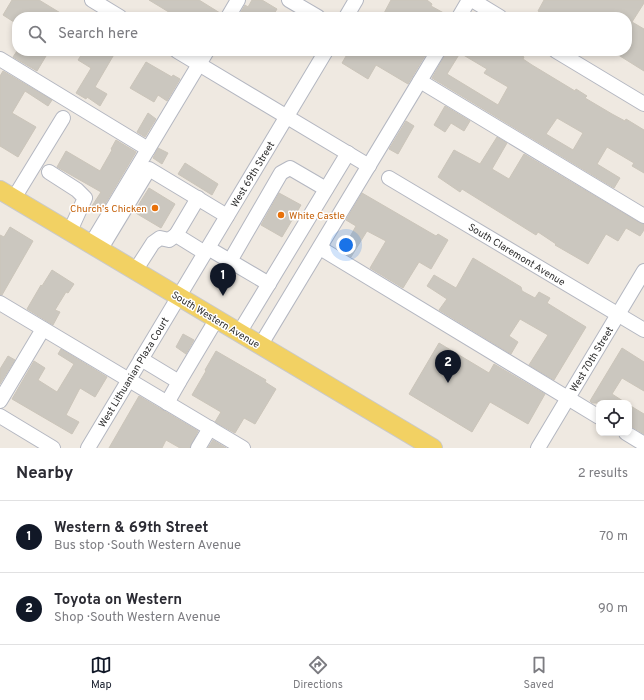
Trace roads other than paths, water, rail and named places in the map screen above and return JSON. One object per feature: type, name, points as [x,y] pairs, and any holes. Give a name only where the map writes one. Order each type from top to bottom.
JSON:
[{"type":"main road","name":"South Western Avenue","points":[[7,194],[433,448]]},
{"type":"street","points":[[92,0],[112,12]]},
{"type":"street","points":[[231,12],[238,0]]},
{"type":"street","points":[[289,0],[309,12]]},
{"type":"street","points":[[349,12],[356,0]]},
{"type":"street","points":[[462,12],[470,0],[491,12]]},
{"type":"street","points":[[185,56],[369,166]]},
{"type":"street","points":[[95,247],[148,149],[204,56]]},
{"type":"street","name":"West 69th Street","points":[[178,297],[323,56]]},
{"type":"street","points":[[260,346],[435,56]]},
{"type":"street","points":[[564,56],[644,104]]},
{"type":"street","points":[[0,59],[148,149]]},
{"type":"street","points":[[420,81],[644,216]]},
{"type":"street","points":[[7,194],[63,118]]},
{"type":"street","points":[[239,333],[348,153]]},
{"type":"street","points":[[230,261],[281,173],[290,168],[326,189]]},
{"type":"street","points":[[95,247],[149,169],[227,216]]},
{"type":"street","points":[[48,172],[77,190],[84,198],[70,231]]},
{"type":"street","name":"South Claremont Avenue","points":[[389,178],[644,330]]},
{"type":"street","points":[[135,271],[153,243],[160,238],[169,240],[176,235],[198,198]]},
{"type":"street","points":[[176,235],[206,251],[230,261],[268,284]]},
{"type":"street","points":[[320,248],[596,415]]},
{"type":"street","name":"West 70th Street","points":[[538,448],[644,271]]},
{"type":"street","name":"West Lithuanian Plaza Court","points":[[88,448],[178,297]]},
{"type":"street","points":[[0,303],[244,448]]},
{"type":"street","points":[[167,403],[216,320]]},
{"type":"street","points":[[0,401],[43,329]]},
{"type":"street","points":[[141,359],[179,382]]},
{"type":"street","points":[[145,389],[157,369]]},
{"type":"street","points":[[0,416],[53,448]]},
{"type":"street","points":[[198,448],[210,428]]},
{"type":"street","points":[[631,436],[644,444]]},
{"type":"place","name":"Church's Chicken","points":[[155,208]]},
{"type":"place","name":"White Castle","points":[[281,215]]},
{"type":"place","name":"Western & 69th Street","points":[[223,296]]},
{"type":"place","name":"Toyota on Western","points":[[448,383]]}]
